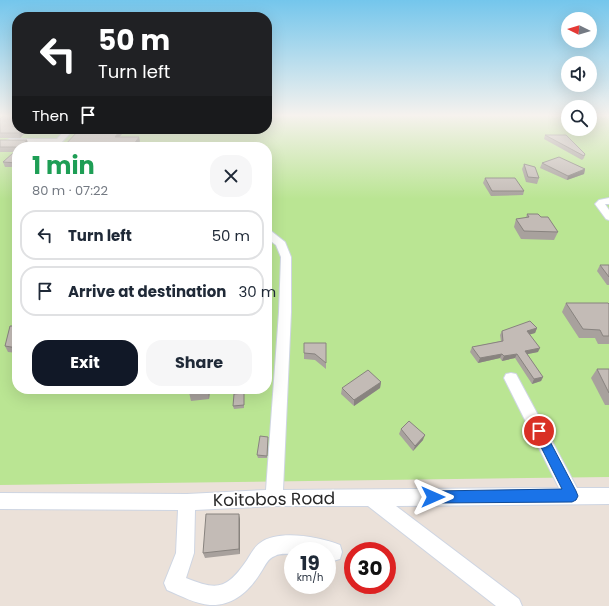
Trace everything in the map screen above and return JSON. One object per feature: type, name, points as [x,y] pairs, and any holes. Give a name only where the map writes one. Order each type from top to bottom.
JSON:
[{"type":"street","points":[[609,202],[602,202],[600,204],[609,217]]},
{"type":"street","points":[[272,238],[281,244],[286,257],[285,312],[274,498]]},
{"type":"street","points":[[510,378],[572,496]]},
{"type":"street","name":"Koitobos Road","points":[[0,501],[187,502],[274,498],[609,496]]},
{"type":"street","points":[[372,498],[512,606]]},
{"type":"street","points":[[187,502],[185,553],[174,583],[208,597],[224,599],[237,592],[248,577],[259,557],[269,548],[284,545]]},
{"type":"green space","points":[[0,143],[12,143],[12,394],[272,394],[272,143],[609,143],[609,477],[0,485]]},
{"type":"building","points":[[0,143],[12,143],[12,147],[0,147]]},
{"type":"building","points":[[560,143],[574,143],[585,154],[584,156]]},
{"type":"building","points":[[12,154],[12,163],[3,162]]},
{"type":"building","points":[[559,157],[585,169],[568,176],[542,163]]},
{"type":"building","points":[[524,164],[535,167],[539,178],[528,177]]},
{"type":"building","points":[[485,178],[515,178],[524,191],[492,191]]},
{"type":"building","points":[[527,214],[538,214],[541,217],[548,217],[558,232],[524,231],[516,219],[529,217]]},
{"type":"building","points":[[600,265],[609,265],[609,277]]},
{"type":"building","points":[[566,303],[608,303],[609,336],[603,336],[600,330],[583,329]]},
{"type":"building","points":[[530,321],[537,328],[527,331],[540,348],[525,351],[543,377],[534,379],[517,354],[504,356],[502,354],[480,358],[472,347],[503,341],[502,331]]},
{"type":"building","points":[[10,326],[12,326],[12,347],[5,346]]},
{"type":"building","points":[[304,343],[326,343],[326,363],[315,354],[304,353]]},
{"type":"building","points":[[597,369],[609,369],[609,393]]},
{"type":"building","points":[[368,370],[381,382],[354,400],[342,388]]},
{"type":"building","points":[[234,394],[244,394],[244,405],[233,406]]},
{"type":"building","points":[[409,421],[425,435],[415,446],[401,429]]},
{"type":"building","points":[[260,436],[268,437],[267,456],[257,455]]},
{"type":"building","points":[[206,514],[239,514],[239,549],[203,553]]},
{"type":"route","points":[[433,497],[572,496],[539,431]]}]
